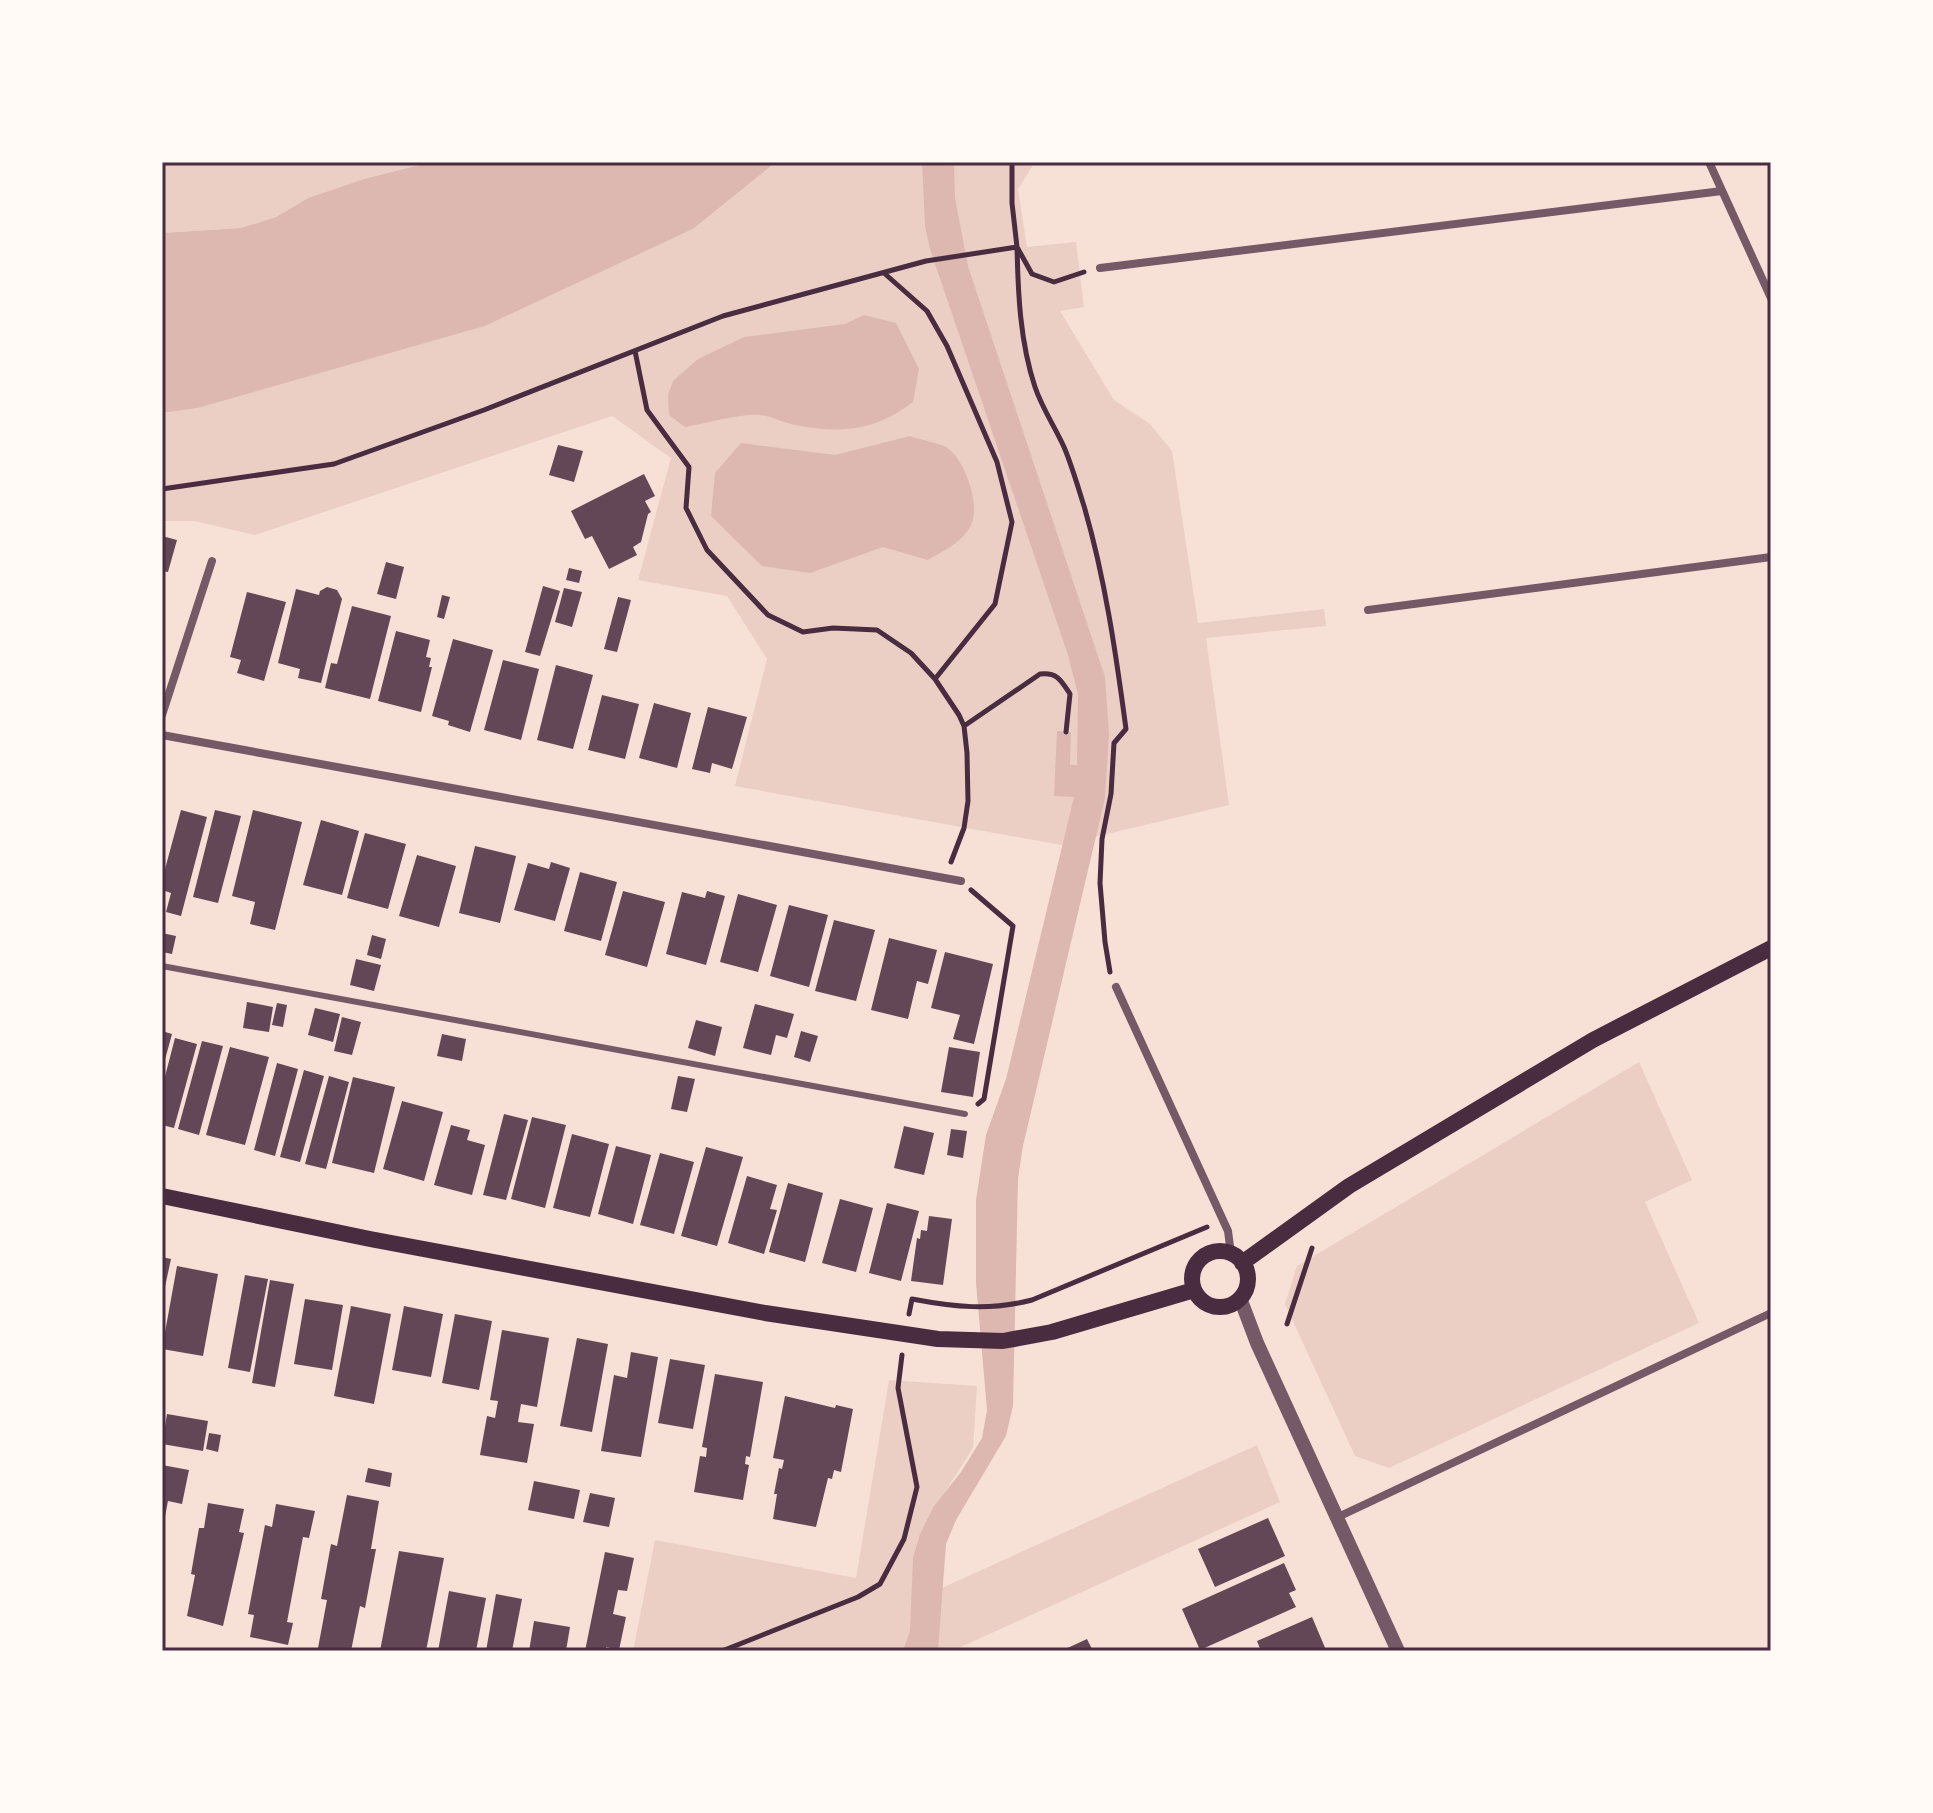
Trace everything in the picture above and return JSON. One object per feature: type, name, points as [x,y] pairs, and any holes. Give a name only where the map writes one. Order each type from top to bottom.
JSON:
[{"type":"main road","points":[[1236,1258],[1247,1281],[1240,1298],[1224,1307],[1214,1307],[1199,1298],[1194,1290],[1192,1274],[1200,1259],[1214,1252],[1236,1258],[1349,1186],[1593,1040],[1771,948]]},
{"type":"main road","points":[[162,1196],[386,1242],[765,1313],[938,1339],[1003,1341],[1052,1332],[1194,1290]]},
{"type":"street","points":[[1709,162],[1771,298]]},
{"type":"street","points":[[1100,268],[1722,191]]},
{"type":"street","points":[[1368,610],[1771,557]]},
{"type":"street","points":[[162,715],[212,561]]},
{"type":"street","points":[[162,735],[961,881]]},
{"type":"street","points":[[1116,987],[1228,1231],[1236,1258]]},
{"type":"street","points":[[1240,1298],[1257,1343],[1398,1651]]},
{"type":"street","points":[[1338,1517],[1771,1313]]},
{"type":"lane","points":[[162,966],[965,1114]]},
{"type":"path","points":[[1012,162],[1012,203],[1025,350],[1034,385],[1064,447],[1084,507],[1112,629],[1126,729],[1114,743],[1100,883],[1105,942],[1116,987]]},
{"type":"path","points":[[162,489],[334,464],[484,410],[723,316],[926,261],[1017,247]]},
{"type":"path","points":[[1017,247],[1032,274],[1054,282],[1100,268]]},
{"type":"path","points":[[884,273],[927,311],[947,346],[997,462],[1012,522],[995,604],[935,679]]},
{"type":"path","points":[[635,351],[647,410],[689,467],[686,508],[707,550],[768,615],[803,632],[833,628],[877,630],[911,653],[935,679],[964,726],[969,773],[968,801],[964,828],[944,878]]},
{"type":"path","points":[[964,726],[1040,674],[1052,673],[1060,678],[1070,694],[1066,732]]},
{"type":"path","points":[[961,881],[1013,926],[984,1099],[965,1114]]},
{"type":"path","points":[[912,1299],[986,1309],[1005,1307],[1032,1300],[1205,1229]]},
{"type":"path","points":[[1287,1324],[1312,1248]]},
{"type":"path","points":[[722,1651],[858,1597],[880,1584],[904,1539],[917,1487],[898,1388],[901,1369]]},
{"type":"shaded area","points":[[162,162],[431,162],[364,179],[308,198],[276,217],[241,228],[162,233]]},
{"type":"shaded area","points":[[431,162],[776,162],[693,229],[485,326],[198,408],[162,413],[162,233],[241,228],[276,217],[308,198],[364,179]]},
{"type":"shaded area","points":[[776,162],[1035,162],[1018,189],[1027,247],[1076,242],[1084,307],[1060,311],[1114,400],[1150,424],[1172,451],[1198,623],[1324,609],[1326,626],[1206,638],[1229,805],[1061,845],[735,786],[767,659],[727,596],[638,580],[671,458],[612,416],[255,535],[194,521],[162,521],[162,413],[198,408],[485,326],[693,229]]},
{"type":"shaded area","points":[[922,162],[954,162],[955,198],[968,266],[1105,677],[1109,734],[1105,798],[1018,1178],[1013,1406],[1006,1436],[956,1520],[946,1544],[938,1651],[903,1651],[910,1631],[913,1558],[920,1534],[934,1506],[961,1472],[982,1438],[987,1410],[976,1283],[976,1200],[986,1135],[1006,1079],[1074,797],[1054,796],[1057,731],[1071,732],[1070,765],[1077,765],[1078,694],[1068,655],[930,249],[925,226]]},
{"type":"shaded area","points":[[864,315],[896,323],[919,369],[913,402],[899,412],[871,424],[843,429],[795,425],[752,415],[685,427],[669,415],[668,395],[673,381],[698,359],[744,337],[845,324]]},
{"type":"shaded area","points":[[910,436],[942,445],[953,453],[965,472],[974,506],[971,525],[963,536],[928,560],[883,547],[810,573],[762,566],[711,516],[715,473],[741,443],[835,455]]},
{"type":"shaded area","points":[[1639,1062],[1692,1180],[1645,1202],[1699,1323],[1389,1468],[1355,1456],[1285,1304],[1297,1266]]},
{"type":"shaded area","points":[[889,1380],[977,1386],[973,1448],[934,1509],[913,1601],[1257,1445],[1280,1502],[952,1651],[633,1651],[655,1540],[856,1578]]},
{"type":"building","points":[[558,445],[583,451],[574,482],[549,475]]},
{"type":"building","points":[[644,474],[655,496],[645,501],[651,512],[641,542],[633,547],[637,555],[609,569],[592,536],[585,539],[571,511]]},
{"type":"building","points":[[162,536],[177,540],[168,572],[162,571]]},
{"type":"building","points":[[386,562],[404,567],[396,599],[377,594]]},
{"type":"building","points":[[569,568],[582,571],[579,583],[566,580]]},
{"type":"building","points":[[543,586],[560,591],[540,656],[525,652]]},
{"type":"building","points":[[327,587],[337,590],[342,599],[321,683],[298,678],[300,669],[278,663],[296,589],[319,595]]},
{"type":"building","points":[[564,588],[582,592],[572,627],[555,622]]},
{"type":"building","points":[[247,592],[286,602],[264,681],[237,673],[241,660],[230,657]]},
{"type":"building","points":[[442,595],[450,597],[444,619],[437,617]]},
{"type":"building","points":[[618,597],[631,600],[617,652],[604,649]]},
{"type":"building","points":[[352,606],[391,616],[370,699],[325,688],[331,663],[337,664]]},
{"type":"building","points":[[396,631],[430,640],[426,657],[431,658],[429,667],[432,667],[421,712],[378,701]]},
{"type":"building","points":[[453,639],[493,650],[470,732],[432,716]]},
{"type":"building","points":[[503,660],[539,669],[521,740],[484,730]]},
{"type":"building","points":[[556,665],[593,675],[573,749],[537,740]]},
{"type":"building","points":[[602,695],[639,704],[625,759],[588,750]]},
{"type":"building","points":[[654,703],[691,713],[677,768],[639,758]]},
{"type":"building","points":[[708,707],[747,717],[732,769],[712,763],[710,773],[692,769]]},
{"type":"building","points":[[181,810],[207,817],[181,916],[166,912],[171,893],[162,890],[162,880]]},
{"type":"building","points":[[215,810],[241,816],[218,903],[193,897]]},
{"type":"building","points":[[253,810],[302,822],[275,930],[250,924],[255,902],[232,896]]},
{"type":"building","points":[[321,820],[359,831],[342,895],[303,885]]},
{"type":"building","points":[[365,833],[406,844],[388,909],[347,898]]},
{"type":"building","points":[[475,846],[516,856],[500,923],[459,913]]},
{"type":"building","points":[[417,855],[456,866],[439,927],[399,916]]},
{"type":"building","points":[[551,862],[570,868],[555,921],[514,910],[528,863],[549,869]]},
{"type":"building","points":[[580,872],[617,882],[601,941],[564,931]]},
{"type":"building","points":[[623,891],[665,902],[647,967],[605,955]]},
{"type":"building","points":[[707,891],[725,896],[706,965],[666,954],[682,892],[705,898]]},
{"type":"building","points":[[738,894],[777,905],[758,972],[720,962]]},
{"type":"building","points":[[789,905],[828,915],[809,987],[770,976]]},
{"type":"building","points":[[834,920],[875,930],[856,1001],[815,991]]},
{"type":"building","points":[[162,933],[176,936],[172,954],[162,952]]},
{"type":"building","points":[[372,935],[386,939],[381,959],[367,955]]},
{"type":"building","points":[[889,938],[937,950],[928,984],[917,981],[908,1019],[871,1010]]},
{"type":"building","points":[[945,952],[993,964],[974,1044],[953,1039],[960,1015],[931,1008]]},
{"type":"building","points":[[356,959],[381,965],[374,991],[350,985]]},
{"type":"building","points":[[247,1002],[273,1007],[269,1032],[243,1028]]},
{"type":"building","points":[[277,1003],[287,1005],[283,1027],[272,1025]]},
{"type":"building","points":[[755,1004],[794,1014],[787,1038],[776,1035],[771,1055],[743,1048]]},
{"type":"building","points":[[315,1008],[340,1014],[333,1042],[308,1035]]},
{"type":"building","points":[[342,1017],[361,1022],[352,1055],[334,1051]]},
{"type":"building","points":[[696,1020],[722,1027],[715,1056],[688,1048]]},
{"type":"building","points":[[162,1031],[172,1034],[163,1067],[162,1067]]},
{"type":"building","points":[[801,1031],[818,1036],[810,1062],[794,1057]]},
{"type":"building","points":[[442,1034],[466,1039],[462,1061],[437,1056]]},
{"type":"building","points":[[175,1038],[197,1044],[174,1128],[162,1125],[162,1088]]},
{"type":"building","points":[[202,1041],[223,1046],[199,1135],[178,1129]]},
{"type":"building","points":[[230,1047],[269,1057],[245,1145],[206,1135]]},
{"type":"building","points":[[949,1047],[980,1052],[973,1097],[941,1092]]},
{"type":"building","points":[[277,1063],[298,1069],[275,1156],[254,1150]]},
{"type":"building","points":[[304,1070],[324,1076],[300,1162],[280,1157]]},
{"type":"building","points":[[329,1076],[349,1082],[326,1169],[305,1164]]},
{"type":"building","points":[[678,1076],[695,1079],[687,1112],[671,1109]]},
{"type":"building","points":[[353,1077],[395,1087],[374,1173],[332,1163]]},
{"type":"building","points":[[402,1101],[443,1112],[424,1181],[383,1169]]},
{"type":"building","points":[[504,1114],[528,1120],[506,1200],[483,1195]]},
{"type":"building","points":[[532,1117],[566,1125],[545,1208],[511,1199]]},
{"type":"building","points":[[451,1125],[470,1130],[467,1140],[485,1145],[472,1195],[434,1185]]},
{"type":"building","points":[[904,1126],[934,1133],[924,1175],[894,1168]]},
{"type":"building","points":[[951,1129],[967,1131],[963,1158],[947,1155]]},
{"type":"building","points":[[572,1134],[609,1144],[590,1217],[553,1208]]},
{"type":"building","points":[[616,1146],[651,1155],[633,1224],[598,1214]]},
{"type":"building","points":[[706,1147],[743,1157],[717,1246],[681,1236]]},
{"type":"building","points":[[660,1153],[694,1162],[674,1234],[640,1225]]},
{"type":"building","points":[[747,1176],[777,1185],[770,1209],[777,1210],[764,1254],[728,1243]]},
{"type":"building","points":[[788,1183],[823,1193],[805,1262],[769,1252]]},
{"type":"building","points":[[840,1199],[873,1208],[856,1272],[822,1263]]},
{"type":"building","points":[[887,1203],[919,1211],[901,1281],[869,1273]]},
{"type":"building","points":[[929,1216],[952,1219],[943,1285],[911,1281],[917,1238],[920,1239],[921,1230],[927,1231]]},
{"type":"building","points":[[162,1257],[171,1259],[163,1296],[162,1296]]},
{"type":"building","points":[[177,1266],[218,1274],[203,1356],[162,1349]]},
{"type":"building","points":[[245,1275],[268,1279],[250,1372],[228,1368]]},
{"type":"building","points":[[270,1280],[294,1284],[275,1387],[252,1383]]},
{"type":"building","points":[[305,1299],[343,1305],[332,1370],[294,1364]]},
{"type":"building","points":[[351,1306],[391,1314],[374,1404],[334,1396]]},
{"type":"building","points":[[404,1306],[443,1314],[431,1377],[392,1370]]},
{"type":"building","points":[[455,1314],[492,1321],[479,1390],[442,1383]]},
{"type":"building","points":[[502,1330],[549,1338],[537,1407],[521,1404],[518,1422],[534,1424],[527,1463],[480,1455],[487,1416],[495,1418],[498,1401],[490,1400]]},
{"type":"building","points":[[577,1338],[608,1344],[592,1432],[560,1426]]},
{"type":"building","points":[[631,1352],[658,1357],[641,1457],[601,1451],[614,1375],[627,1378]]},
{"type":"building","points":[[670,1359],[705,1365],[693,1429],[658,1423]]},
{"type":"building","points":[[715,1374],[763,1382],[750,1457],[746,1456],[745,1464],[749,1465],[743,1500],[694,1492],[700,1456],[706,1457],[707,1448],[702,1447]]},
{"type":"building","points":[[785,1396],[853,1409],[841,1472],[834,1470],[832,1479],[828,1478],[816,1527],[773,1519],[777,1494],[774,1494],[779,1468],[782,1469],[784,1460],[773,1458]]},
{"type":"building","points":[[167,1414],[208,1421],[203,1451],[162,1444]]},
{"type":"building","points":[[209,1433],[221,1435],[218,1452],[206,1449]]},
{"type":"building","points":[[162,1465],[189,1470],[182,1504],[168,1501],[163,1527]]},
{"type":"building","points":[[368,1468],[392,1473],[390,1487],[365,1482]]},
{"type":"building","points":[[534,1481],[580,1490],[574,1519],[528,1510]]},
{"type":"building","points":[[590,1493],[615,1498],[609,1527],[583,1522]]},
{"type":"building","points":[[347,1495],[379,1501],[371,1549],[376,1549],[365,1608],[360,1606],[351,1651],[337,1651],[318,1648],[327,1600],[321,1599],[331,1544],[337,1546]]},
{"type":"building","points":[[208,1503],[244,1509],[239,1532],[244,1533],[223,1626],[187,1616],[199,1528],[204,1528]]},
{"type":"building","points":[[276,1504],[315,1511],[309,1538],[303,1537],[287,1622],[293,1623],[288,1645],[250,1637],[254,1615],[248,1614],[265,1525],[272,1527]]},
{"type":"building","points":[[1268,1518],[1285,1556],[1215,1587],[1198,1549]]},
{"type":"building","points":[[399,1551],[444,1558],[426,1651],[380,1651]]},
{"type":"building","points":[[605,1552],[634,1558],[627,1591],[618,1590],[613,1614],[626,1617],[619,1650],[606,1647],[606,1651],[585,1651]]},
{"type":"building","points":[[1284,1563],[1296,1590],[1289,1593],[1296,1607],[1200,1650],[1182,1609]]},
{"type":"building","points":[[449,1591],[486,1598],[476,1651],[438,1651]]},
{"type":"building","points":[[496,1594],[522,1599],[512,1651],[486,1651]]},
{"type":"building","points":[[1312,1617],[1326,1650],[1261,1651],[1257,1641]]},
{"type":"building","points":[[534,1621],[570,1627],[566,1651],[529,1651]]},
{"type":"building","points":[[1087,1639],[1093,1651],[1061,1651]]}]
